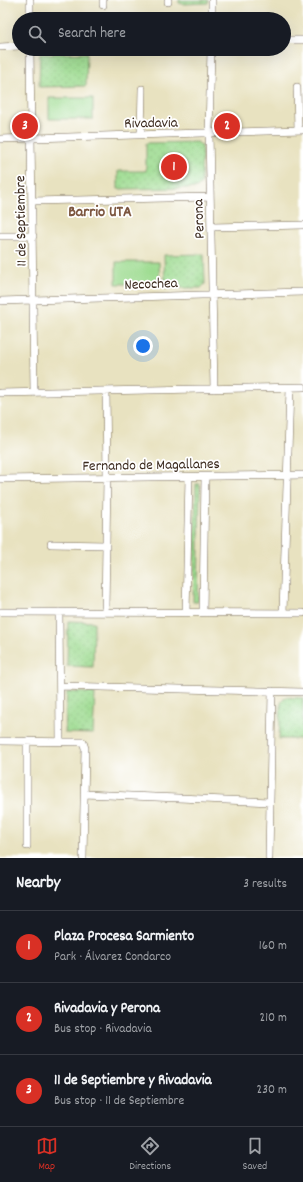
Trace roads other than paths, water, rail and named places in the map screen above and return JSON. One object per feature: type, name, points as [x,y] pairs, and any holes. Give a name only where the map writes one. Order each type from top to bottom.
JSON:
[{"type":"street","points":[[30,0],[30,12]]},
{"type":"street","points":[[212,0],[212,12]]},
{"type":"street","points":[[291,40],[303,40]]},
{"type":"street","points":[[0,47],[12,46]]},
{"type":"street","name":"11 de Septiembre","points":[[30,56],[34,393]]},
{"type":"street","name":"Perona","points":[[211,56],[209,133],[210,227],[214,294],[214,389]]},
{"type":"street","points":[[297,87],[301,130]]},
{"type":"street","points":[[141,135],[142,89]]},
{"type":"street","name":"Rivadavia","points":[[0,139],[301,130]]},
{"type":"street","points":[[33,201],[210,197]]},
{"type":"street","points":[[210,227],[303,225]]},
{"type":"street","points":[[0,236],[33,236]]},
{"type":"street","name":"Necochea","points":[[0,302],[303,292]]},
{"type":"street","points":[[284,613],[290,388]]},
{"type":"street","points":[[0,393],[303,388]]},
{"type":"street","points":[[105,612],[107,478],[106,392]]},
{"type":"street","name":"Fernando de Magallanes","points":[[0,479],[303,475]]},
{"type":"street","points":[[186,613],[189,477]]},
{"type":"street","points":[[202,613],[205,477]]},
{"type":"street","points":[[51,544],[106,545]]},
{"type":"street","points":[[0,612],[303,613]]},
{"type":"street","points":[[59,612],[60,741]]},
{"type":"street","points":[[60,686],[303,692]]},
{"type":"street","points":[[269,858],[272,691]]},
{"type":"street","points":[[0,741],[83,742],[85,748],[83,858]]},
{"type":"street","points":[[27,741],[27,846]]},
{"type":"street","points":[[84,794],[270,802]]},
{"type":"place","name":"11 de Septiembre y Rivadavia","points":[[25,126]]},
{"type":"place","name":"Rivadavia y Perona","points":[[227,126]]},
{"type":"place","name":"Plaza Procesa Sarmiento","points":[[174,167]]},
{"type":"district","name":"Barrio UTA","points":[[100,210]]}]
